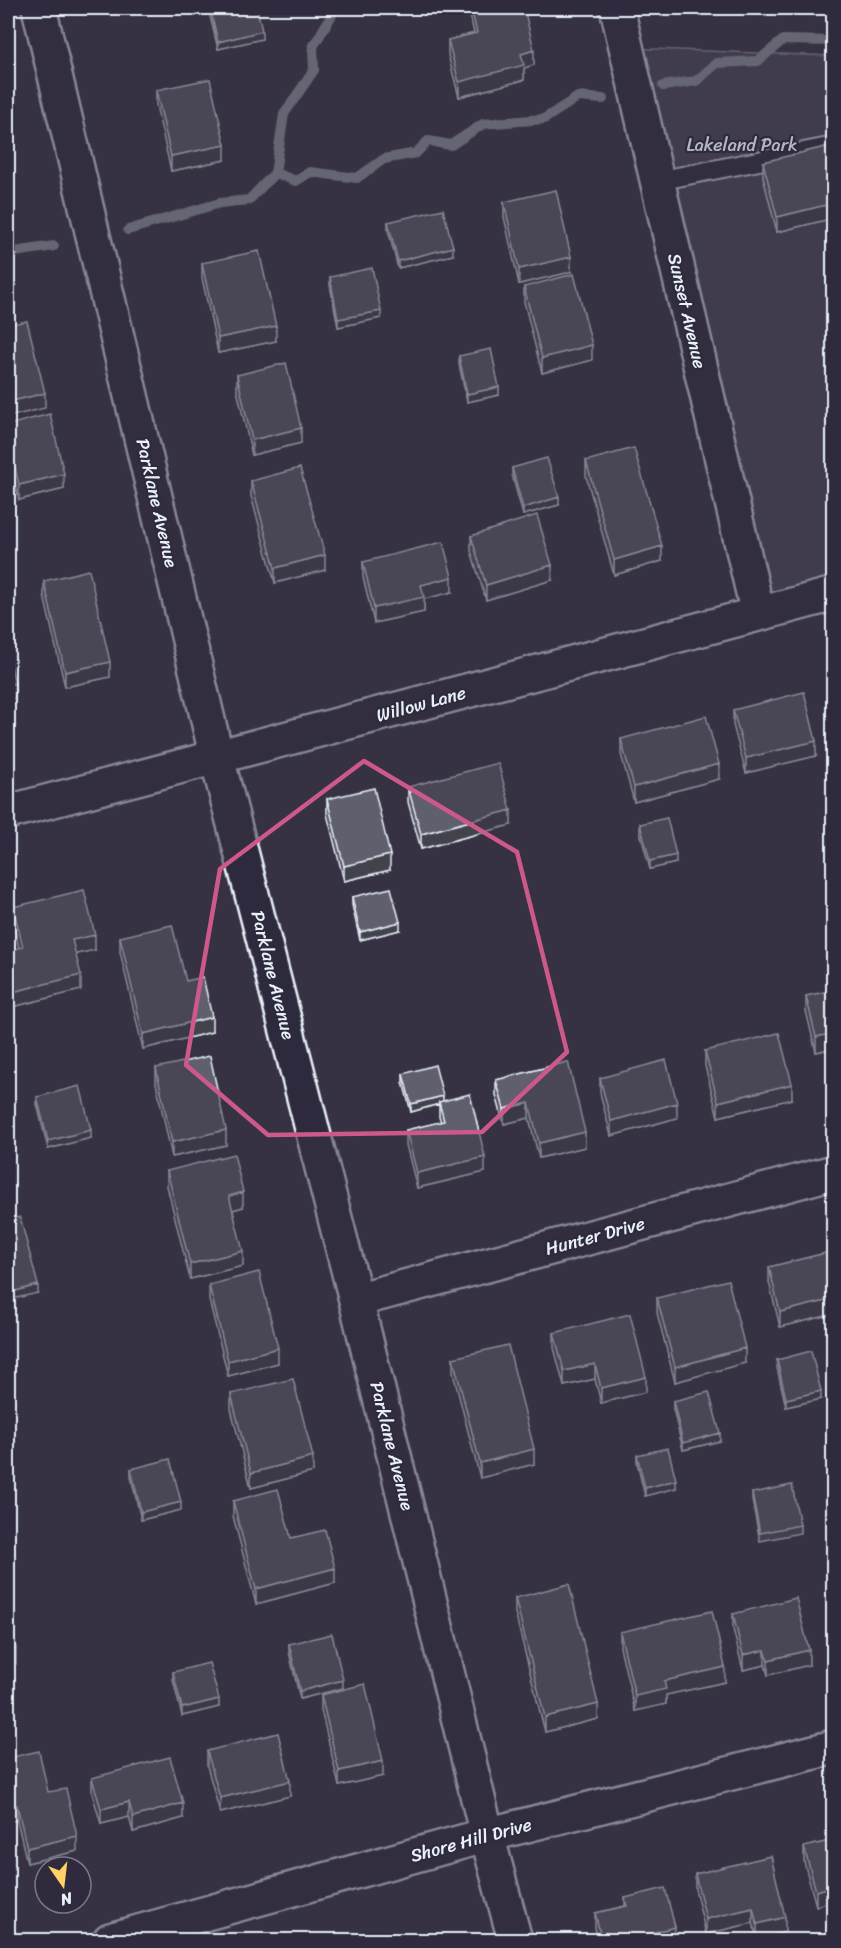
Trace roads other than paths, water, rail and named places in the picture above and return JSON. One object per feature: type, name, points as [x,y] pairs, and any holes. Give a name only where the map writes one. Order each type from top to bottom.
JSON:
[{"type":"street","name":"Parklane Avenue","points":[[39,8],[217,758],[356,1299],[515,1941]]},
{"type":"street","name":"Sunset Avenue","points":[[617,8],[758,614]]},
{"type":"street","name":"Willow Lane","points":[[8,812],[834,594]]},
{"type":"street","name":"Hunter Drive","points":[[356,1299],[834,1172]]},
{"type":"street","name":"Shore Hill Drive","points":[[111,1941],[487,1835],[834,1747]]},
{"type":"lane","points":[[657,181],[834,146]]},
{"type":"waterway","points":[[128,230],[220,203],[249,200],[275,173],[284,114],[314,70],[313,47],[336,8]]},
{"type":"waterway","points":[[663,86],[696,81],[717,63],[758,61],[783,40],[834,41]]},
{"type":"waterway","points":[[275,173],[296,181],[310,172],[357,178],[384,159],[416,153],[428,141],[451,145],[483,124],[544,119],[578,97],[603,99]]},
{"type":"waterway","points":[[8,253],[54,246]]},
{"type":"park label","name":"Lakeland Park","points":[[742,145]]}]
